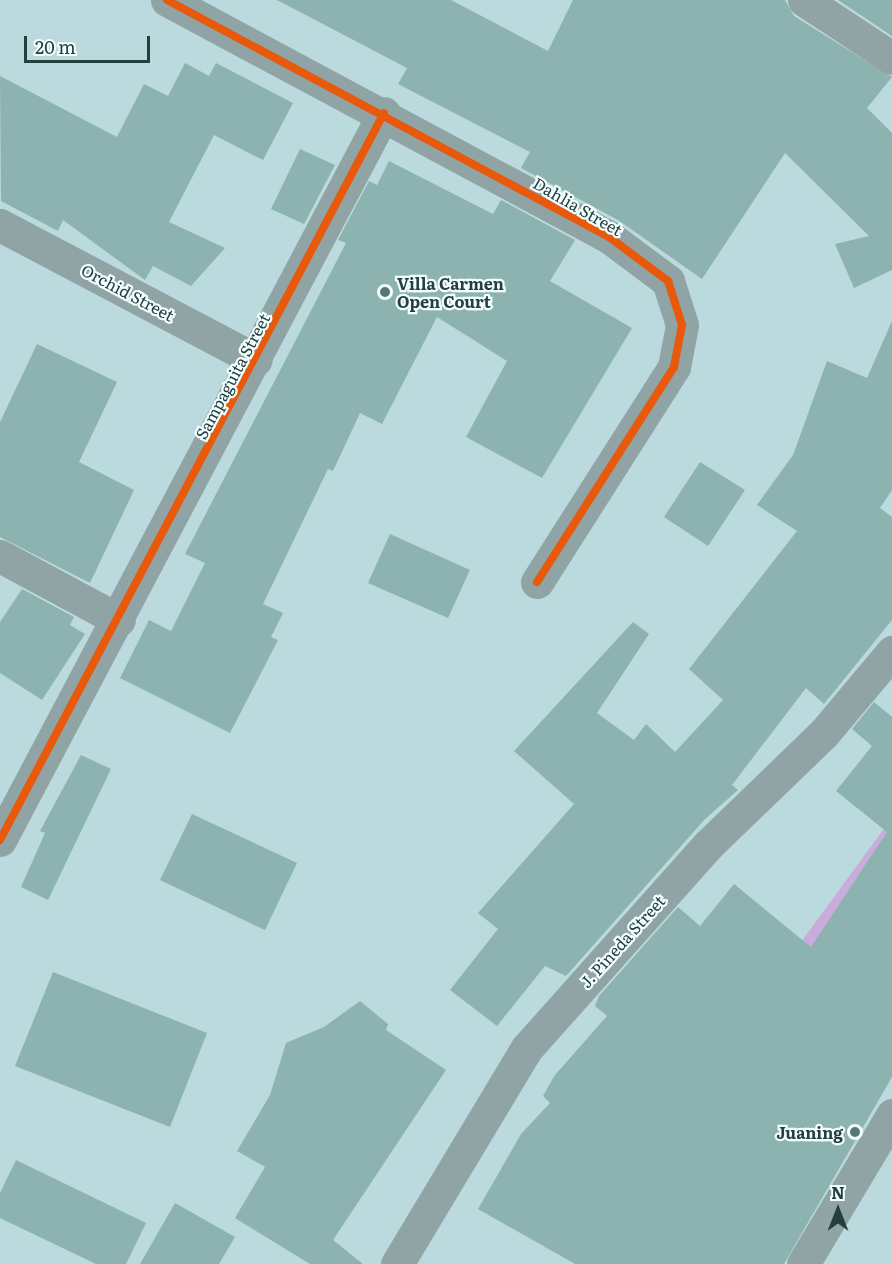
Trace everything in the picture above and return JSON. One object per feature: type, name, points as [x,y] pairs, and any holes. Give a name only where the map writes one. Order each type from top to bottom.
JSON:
[{"type":"street","name":"Dahlia Street","points":[[167,0],[384,113],[609,237],[669,281],[682,325],[674,367],[537,582]]},
{"type":"street","points":[[804,0],[892,58]]},
{"type":"street","name":"Sampaguita Street","points":[[3,826],[119,620],[384,113]]},
{"type":"street","name":"Orchid Street","points":[[0,225],[256,360]]},
{"type":"street","points":[[0,556],[119,620]]},
{"type":"street","name":"J. Pineda Street","points":[[397,1264],[526,1048],[708,845],[824,733],[892,652]]},
{"type":"street","points":[[803,1264],[892,1114]]},
{"type":"building","points":[[277,0],[451,0],[548,51],[573,0],[785,0],[794,16],[892,77],[867,108],[892,133],[892,270],[854,288],[835,244],[869,236],[785,153],[702,279],[618,220],[521,168],[530,152],[398,84],[407,68]]},
{"type":"building","points":[[838,0],[892,0],[892,36]]},
{"type":"building","points":[[185,63],[209,76],[216,63],[293,103],[263,160],[214,135],[169,222],[225,248],[191,286],[153,266],[145,280],[63,220],[58,231],[1,201],[0,76],[117,137],[144,84],[168,96]]},
{"type":"building","points":[[300,149],[335,165],[304,224],[271,209]]},
{"type":"building","points":[[389,161],[493,214],[501,200],[575,240],[550,281],[632,328],[542,478],[466,437],[507,361],[437,317],[382,424],[360,413],[333,471],[328,469],[263,604],[283,613],[271,637],[278,640],[230,733],[120,678],[149,620],[171,631],[205,563],[185,554],[346,243],[338,240],[369,181],[377,185]]},
{"type":"building","points":[[892,321],[892,490],[880,508],[892,517],[892,620],[824,704],[806,688],[732,785],[738,790],[705,819],[566,976],[545,966],[497,1026],[450,990],[498,929],[478,913],[574,804],[514,751],[633,622],[649,634],[597,713],[634,740],[646,724],[675,752],[723,700],[689,669],[797,531],[757,505],[793,455],[827,361],[867,378]]},
{"type":"building","points":[[37,344],[117,382],[79,462],[134,490],[90,583],[0,537],[0,422]]},
{"type":"building","points":[[700,462],[745,490],[708,546],[664,517]]},
{"type":"building","points":[[390,534],[470,570],[448,618],[368,583]]},
{"type":"building","points":[[22,589],[74,617],[70,625],[85,634],[42,700],[0,673],[0,622]]},
{"type":"building","points":[[874,702],[892,717],[892,1077],[784,1264],[575,1264],[478,1209],[521,1134],[550,1103],[543,1096],[555,1075],[607,1016],[595,1006],[599,996],[678,907],[700,926],[734,884],[811,947],[887,832],[836,791],[872,746],[852,729]]},
{"type":"building","points":[[81,755],[111,769],[48,900],[21,887],[45,833],[40,831]]},
{"type":"building","points":[[192,814],[297,863],[265,930],[160,880]]},
{"type":"building","points":[[53,972],[207,1033],[170,1127],[15,1066]]},
{"type":"building","points":[[360,1001],[388,1024],[386,1030],[446,1070],[333,1240],[363,1264],[310,1264],[235,1218],[265,1167],[237,1151],[270,1095],[286,1043],[324,1027]]},
{"type":"building","points":[[16,1160],[146,1223],[126,1264],[96,1264],[0,1218],[0,1193]]},
{"type":"building","points":[[175,1203],[235,1237],[219,1264],[140,1264]]},
{"type":"waterway","points":[[799,955],[892,828]]},
{"type":"cycle path","points":[[167,0],[609,237],[668,281],[682,325],[674,367],[537,582]]},
{"type":"cycle path","points":[[0,840],[384,113]]},
{"type":"place","name":"Villa Carmen Open Court","points":[[385,292]]},
{"type":"place","name":"Juaning","points":[[855,1132]]}]
